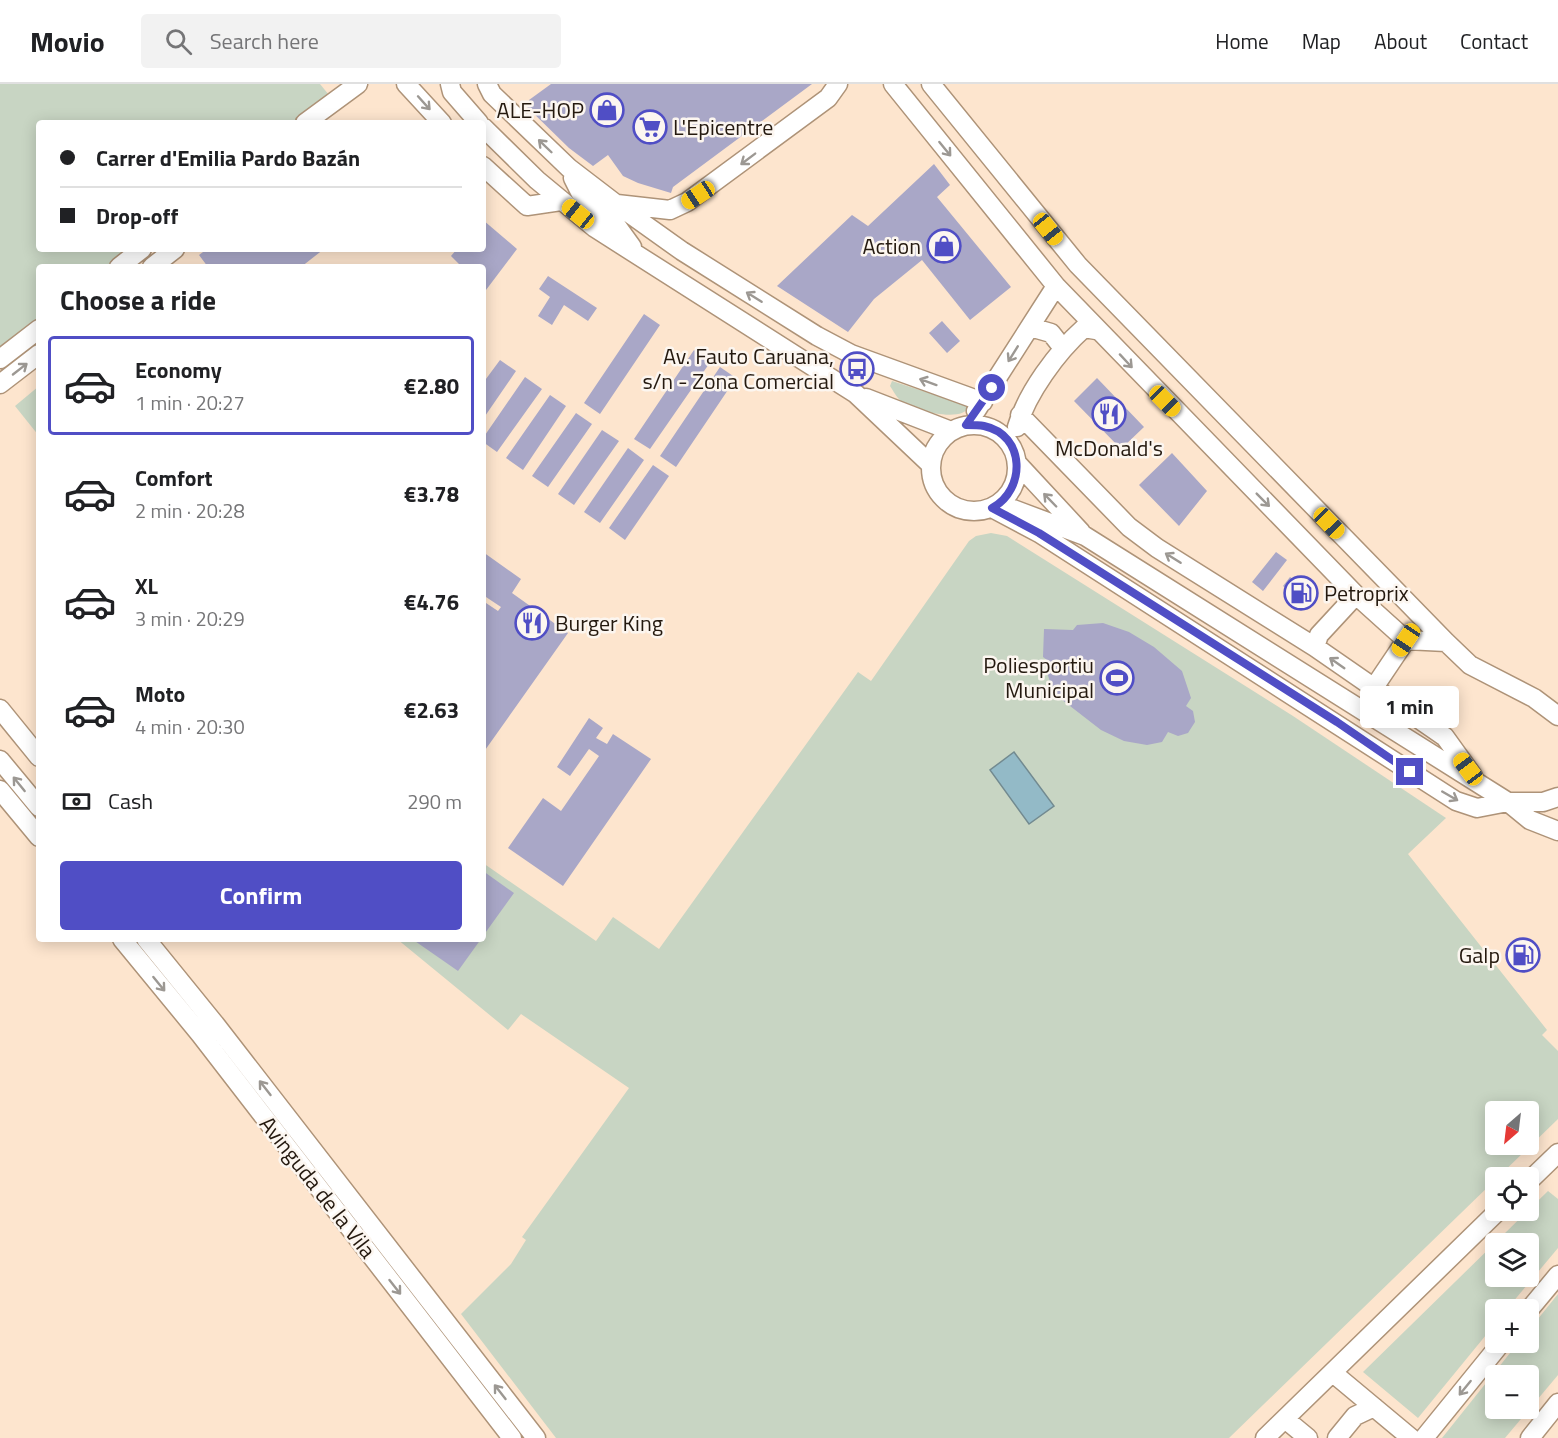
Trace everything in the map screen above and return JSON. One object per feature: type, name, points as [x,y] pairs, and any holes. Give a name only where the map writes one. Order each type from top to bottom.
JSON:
[{"type":"street","points":[[406,84],[439,120]]},
{"type":"street","points":[[487,84],[492,94],[569,168],[682,251],[817,336],[851,354],[983,402]]},
{"type":"street","points":[[616,204],[670,210],[687,202],[828,98],[838,84]]},
{"type":"street","points":[[893,84],[1056,286],[1096,330],[1356,595],[1406,640],[1446,642]]},
{"type":"street","points":[[931,84],[1078,265],[1446,642],[1470,665],[1533,698],[1557,717]]},
{"type":"street","points":[[312,120],[352,86]]},
{"type":"street","points":[[447,87],[476,120]]},
{"type":"street","points":[[486,130],[561,201],[640,258],[856,394],[930,464]]},
{"type":"street","points":[[569,168],[580,192],[614,222],[640,258]]},
{"type":"street","points":[[486,169],[527,206],[561,201]]},
{"type":"street","points":[[123,264],[138,252]]},
{"type":"street","points":[[156,264],[171,252]]},
{"type":"street","points":[[1056,286],[983,402],[958,428],[936,445],[930,464],[934,489],[949,505],[968,512],[996,506],[1085,536],[1508,802],[1530,820],[1558,831]]},
{"type":"street","points":[[1030,327],[1051,333],[1062,347]]},
{"type":"street","points":[[996,506],[1015,486],[1015,455],[1020,415],[1062,347],[1084,328],[1096,330]]},
{"type":"street","points":[[0,359],[36,331]]},
{"type":"street","points":[[0,384],[36,356]]},
{"type":"street","points":[[856,394],[958,428],[985,426],[1003,435],[1015,455],[1085,536]]},
{"type":"street","points":[[1020,415],[1129,527],[1157,548],[1315,647],[1445,737],[1480,785]]},
{"type":"street","points":[[996,506],[1456,801],[1477,808],[1508,802],[1543,802],[1558,797]]},
{"type":"street","points":[[1315,647],[1319,635],[1356,595]]},
{"type":"street","points":[[1373,689],[1406,640]]},
{"type":"street","points":[[0,709],[36,753]]},
{"type":"street","points":[[0,760],[36,803]]},
{"type":"street","points":[[0,790],[36,833]]},
{"type":"street","name":"Avinguda de la Vila","points":[[124,942],[200,1034],[512,1438]]},
{"type":"street","name":"Avinguda de la Vila","points":[[148,942],[215,1023],[536,1438]]},
{"type":"street","points":[[1551,1172],[1558,1153]]},
{"type":"street","points":[[1265,1438],[1488,1221]]},
{"type":"street","points":[[1538,1299],[1558,1275]]},
{"type":"street","points":[[1424,1438],[1493,1353]]},
{"type":"street","points":[[1332,1373],[1411,1438]]},
{"type":"street","points":[[1530,1438],[1558,1403]]},
{"type":"street","points":[[1337,1438],[1354,1416],[1374,1407]]},
{"type":"street","points":[[1285,1419],[1308,1438]]},
{"type":"green space","points":[[0,84],[320,84],[329,95],[297,120],[36,120],[36,252],[125,252],[109,264],[36,264],[36,320],[0,348]]},
{"type":"green space","points":[[892,381],[969,406],[958,414],[948,415],[915,408],[898,398],[890,386]]},
{"type":"green space","points":[[36,388],[36,432],[15,406]]},
{"type":"green space","points":[[991,533],[1007,536],[1293,716],[1446,818],[1408,854],[1547,1030],[1542,1035],[1558,1051],[1558,1119],[1539,1137],[1539,1101],[1485,1101],[1485,1155],[1521,1155],[1508,1167],[1485,1167],[1485,1190],[1229,1438],[556,1438],[461,1314],[511,1264],[526,1240],[522,1237],[629,1088],[521,1014],[508,1030],[401,942],[486,942],[486,865],[596,941],[613,917],[659,949],[858,672],[871,681],[969,541],[976,536]]},
{"type":"green space","points":[[1548,1191],[1558,1199],[1558,1248],[1539,1271],[1539,1233],[1505,1233],[1517,1221],[1539,1221],[1539,1200]]},
{"type":"green space","points":[[1485,1253],[1485,1287],[1525,1287],[1515,1299],[1485,1299],[1485,1336],[1418,1418],[1363,1372]]},
{"type":"green space","points":[[1558,1294],[1558,1375],[1539,1398],[1539,1365],[1500,1365],[1510,1353],[1539,1353],[1539,1318]]},
{"type":"green space","points":[[1485,1384],[1485,1419],[1521,1419],[1505,1438],[1442,1438]]},
{"type":"water","points":[[1014,752],[1054,806],[1029,824],[990,770]]},
{"type":"building","name":"L'Epicentre","points":[[551,84],[812,84],[673,187],[671,193],[623,176],[608,155],[593,166],[569,148],[527,107],[529,100]]},
{"type":"building","points":[[934,164],[950,185],[937,197],[1011,287],[970,320],[922,260],[874,299],[848,332],[777,286],[852,215],[868,226]]},
{"type":"building","points":[[486,223],[517,249],[486,290],[486,264],[459,264],[451,256],[454,252],[486,252]]},
{"type":"building","points":[[203,252],[320,252],[305,264],[206,264],[199,255]]},
{"type":"building","points":[[548,276],[597,308],[588,321],[564,305],[552,325],[538,316],[550,297],[539,289]]},
{"type":"building","points":[[644,314],[660,325],[600,414],[584,403]]},
{"type":"building","points":[[942,321],[960,341],[947,353],[929,333]]},
{"type":"building","points":[[694,350],[711,361],[650,449],[634,439]]},
{"type":"building","points":[[500,360],[516,371],[486,415],[486,379]]},
{"type":"building","points":[[720,367],[736,378],[676,467],[660,456]]},
{"type":"building","points":[[525,377],[542,389],[497,452],[486,444],[486,434]]},
{"type":"building","name":"McDonald's","points":[[1097,378],[1144,427],[1121,449],[1074,401]]},
{"type":"building","points":[[550,395],[566,406],[523,470],[506,458]]},
{"type":"building","points":[[576,413],[592,424],[548,487],[532,476]]},
{"type":"building","points":[[602,430],[619,441],[574,505],[558,494]]},
{"type":"building","points":[[628,448],[644,460],[600,523],[584,512]]},
{"type":"building","points":[[1172,453],[1207,491],[1179,526],[1139,485]]},
{"type":"building","points":[[653,465],[669,476],[625,540],[609,528]]},
{"type":"building","points":[[1276,552],[1287,560],[1263,591],[1252,582]]},
{"type":"building","points":[[486,554],[521,579],[512,593],[568,633],[486,749],[486,603],[498,611],[501,607],[486,597]]},
{"type":"building","points":[[1290,577],[1316,596],[1309,606],[1283,586]]},
{"type":"building","name":"Poliesportiu Municipal","points":[[1103,623],[1129,632],[1154,647],[1182,671],[1191,698],[1186,706],[1193,711],[1195,722],[1188,733],[1178,736],[1168,732],[1162,742],[1147,745],[1124,741],[1101,730],[1061,699],[1051,685],[1046,669],[1051,663],[1043,657],[1044,629],[1073,630],[1077,625]]},
{"type":"building","points":[[589,718],[603,728],[596,738],[607,744],[613,734],[651,759],[563,886],[508,848],[543,798],[561,811],[599,756],[589,749],[570,776],[557,767]]},
{"type":"building","points":[[486,873],[514,893],[486,932]]},
{"type":"building","points":[[416,942],[479,942],[458,971]]},
{"type":"place","name":"ALE-HOP","points":[[607,110]]},
{"type":"place","name":"L'Epicentre","points":[[650,127]]},
{"type":"place","name":"Action","points":[[944,246]]},
{"type":"place","name":"Av. Fauto Caruana, s/n - Zona Comercial","points":[[857,369]]},
{"type":"place","name":"McDonald's","points":[[1109,414]]},
{"type":"place","name":"Petroprix","points":[[1301,593]]},
{"type":"place","name":"Burger King","points":[[532,623]]},
{"type":"place","name":"Poliesportiu Municipal","points":[[1117,678]]},
{"type":"place","name":"Galp","points":[[1523,955]]},
{"type":"route","points":[[992,388],[966,425],[985,426],[1003,435],[1012,447],[1017,463],[1015,486],[1000,504],[992,508],[1039,533],[1337,722],[1410,772]]}]
